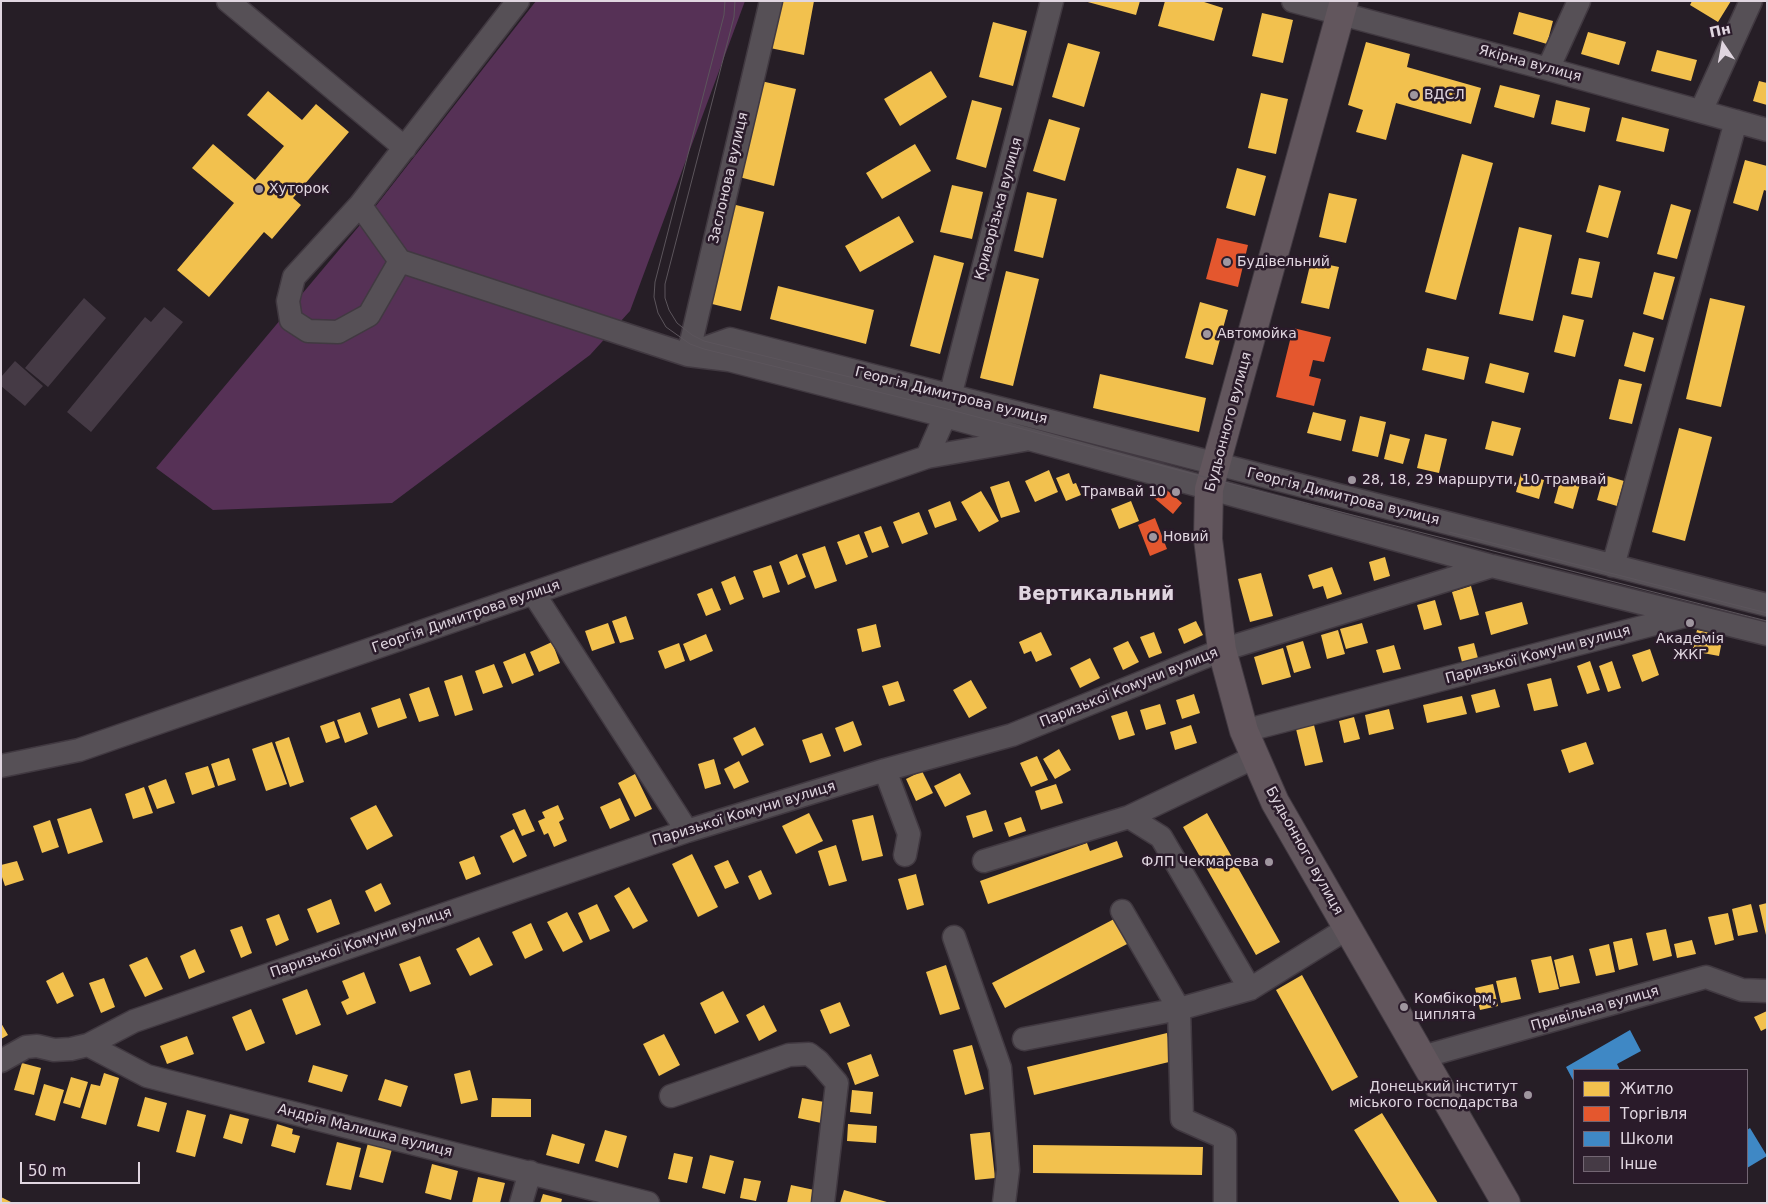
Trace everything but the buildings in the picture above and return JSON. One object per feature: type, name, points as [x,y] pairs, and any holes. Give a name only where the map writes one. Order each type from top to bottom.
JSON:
[{"type":"main road","name":"Будьонного вулиця","points":[[1342,8],[1212,477],[1208,539],[1222,650],[1244,731],[1275,802],[1506,1203]]},
{"type":"street","points":[[228,1],[405,148]]},
{"type":"street","points":[[360,205],[400,261],[369,315],[338,332],[308,330],[291,320],[288,301],[294,277],[360,205],[518,1]]},
{"type":"street","name":"Заслонова вулиця","points":[[688,354],[771,1]]},
{"type":"street","name":"Криворізька вулиця","points":[[947,406],[1052,1]]},
{"type":"street","name":"Якірна вулиця","points":[[1293,1],[1342,8],[1548,69],[1767,130]]},
{"type":"street","points":[[1548,69],[1579,1]]},
{"type":"street","points":[[1701,111],[1751,1]]},
{"type":"street","points":[[1613,566],[1736,121]]},
{"type":"street","name":"Георгія Димитрова вулиця","points":[[400,261],[688,354],[729,360],[947,406],[1212,477],[1492,566],[1687,616],[1767,634]]},
{"type":"street","name":"Георгія Димитрова вулиця","points":[[947,406],[1032,439],[1613,566],[1767,605]]},
{"type":"street","name":"Георгія Димитрова вулиця","points":[[927,457],[947,406]]},
{"type":"street","name":"Георгія Димитрова вулиця","points":[[1,766],[78,750],[927,457],[1032,439]]},
{"type":"street","name":"Паризької Комуни вулиця","points":[[1,1062],[26,1047],[37,1046],[63,1050],[88,1045],[134,1021],[687,831],[885,770],[1012,735],[1222,650],[1492,566]]},
{"type":"street","points":[[534,594],[687,831]]},
{"type":"street","name":"Паризької Комуни вулиця","points":[[1244,731],[1687,616]]},
{"type":"street","points":[[984,861],[1129,817],[1255,758]]},
{"type":"street","points":[[885,770],[909,834],[905,855]]},
{"type":"street","points":[[1129,817],[1161,836],[1250,989]]},
{"type":"street","points":[[1122,911],[1178,1009],[1182,1119],[1225,1138],[1224,1203]]},
{"type":"street","points":[[1024,1039],[1178,1009],[1250,989],[1348,928]]},
{"type":"street","points":[[954,936],[1000,1068],[1008,1170],[1004,1203]]},
{"type":"street","name":"Привільна вулиця","points":[[1422,1057],[1706,977],[1742,990],[1767,991]]},
{"type":"street","name":"Андрія Малишка вулиця","points":[[88,1045],[147,1076],[648,1203]]},
{"type":"street","points":[[671,1096],[789,1055],[809,1054],[837,1082],[823,1203]]},
{"type":"street","points":[[522,1203],[530,1172]]},
{"type":"shaded area","points":[[536,1],[745,1],[630,311],[590,355],[392,503],[213,510],[156,468],[375,207]]},
{"type":"tram line","points":[[725,1],[724,15],[655,282],[654,297],[658,313],[666,327],[690,344],[1767,621]]},
{"type":"tram line","points":[[735,1],[734,17],[665,284],[665,298],[669,310],[677,323],[692,335],[704,341],[866,381]]},
{"type":"tram line","points":[[1449,532],[1767,613]]},
{"type":"place","name":"ВДСЛ","points":[[1414,95]]},
{"type":"place","name":"Хуторок","points":[[259,189]]},
{"type":"place","name":"Будівельний","points":[[1227,262]]},
{"type":"place","name":"Автомойка","points":[[1207,334]]},
{"type":"place","name":"28, 18, 29 маршрути, 10 трамвай","points":[[1352,480]]},
{"type":"place","name":"Трамвай 10","points":[[1176,492]]},
{"type":"place","name":"Новий","points":[[1153,537]]},
{"type":"place","name":"Академія ЖКГ","points":[[1690,623]]},
{"type":"place","name":"ФЛП Чекмарева","points":[[1269,862]]},
{"type":"place","name":"Комбікорм, циплята","points":[[1404,1007]]},
{"type":"place","name":"Донецький інститут міського господарства","points":[[1528,1095]]},
{"type":"district","name":"Вертикальний","points":[[1096,595]]}]
